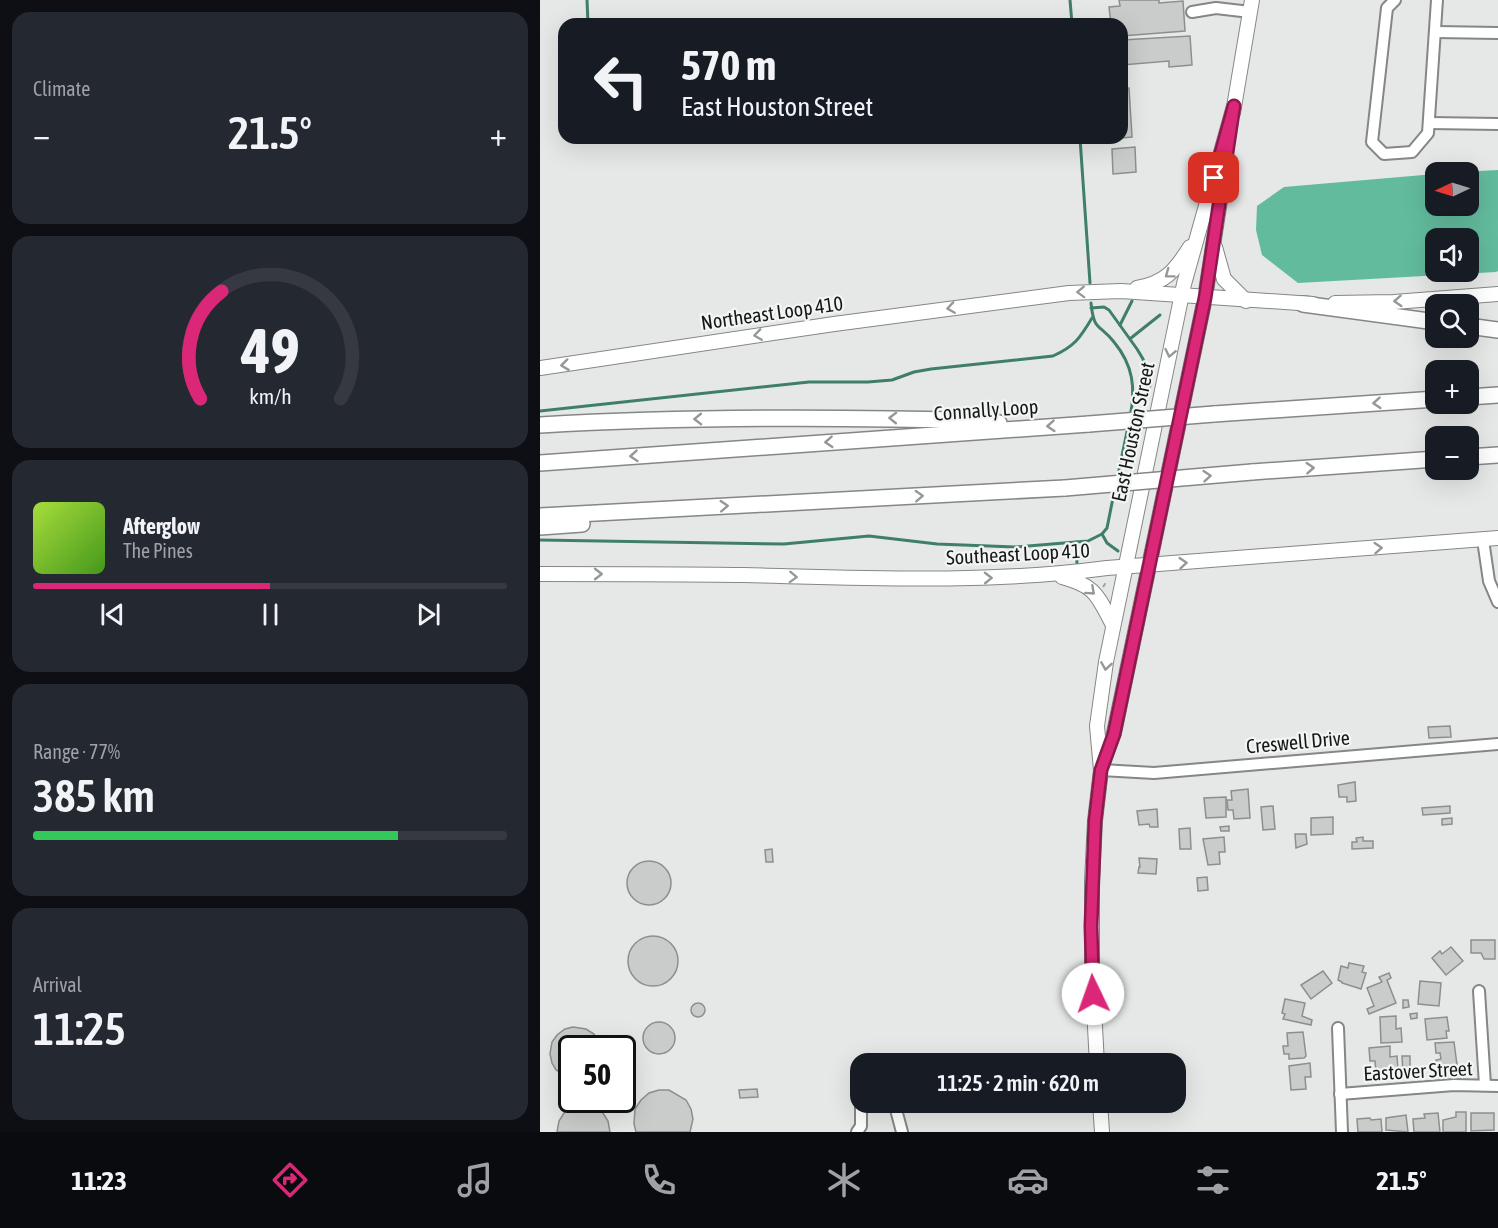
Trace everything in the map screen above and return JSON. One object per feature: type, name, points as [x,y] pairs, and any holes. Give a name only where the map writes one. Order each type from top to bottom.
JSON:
[{"type":"highway","points":[[1303,304],[1425,321]]},
{"type":"highway","points":[[1479,327],[1498,330]]},
{"type":"highway","points":[[1479,396],[1498,395]]},
{"type":"highway","name":"Connally Loop","points":[[540,463],[1425,400]]},
{"type":"highway","points":[[540,425],[786,417],[993,421],[1013,429]]},
{"type":"highway","points":[[1479,456],[1498,455]]},
{"type":"highway","points":[[540,516],[1065,488],[1425,460]]},
{"type":"highway","points":[[540,527],[609,522],[682,509]]},
{"type":"main road","name":"East Houston Street","points":[[1101,770],[1114,734],[1205,298],[1251,6]]},
{"type":"main road","name":"East Houston Street","points":[[1096,1053],[1091,926],[1095,821],[1101,770],[1097,726],[1113,625],[1182,296],[1234,106]]},
{"type":"main road","points":[[1121,291],[1149,286],[1165,278],[1178,267],[1199,233]]},
{"type":"main road","points":[[1213,243],[1224,279],[1246,301]]},
{"type":"main road","points":[[1121,291],[1303,304],[1394,302],[1498,294]]},
{"type":"main road","name":"Northeast Loop 410","points":[[540,368],[1009,300],[1068,293],[1121,291]]},
{"type":"main road","name":"Southeast Loop 410","points":[[540,574],[743,575],[882,579],[1054,575],[1125,567],[1498,538]]},
{"type":"main road","points":[[1054,575],[1081,582],[1096,594],[1113,625]]},
{"type":"main road","points":[[1101,1113],[1102,1132]]},
{"type":"street","points":[[1395,0],[1387,8],[1372,142],[1384,154],[1412,152],[1428,133],[1437,0]]},
{"type":"street","points":[[1192,12],[1251,6]]},
{"type":"street","points":[[1435,32],[1498,33]]},
{"type":"street","points":[[1429,123],[1498,124]]},
{"type":"street","points":[[1483,540],[1489,580],[1498,602]]},
{"type":"street","name":"Creswell Drive","points":[[1101,770],[1154,773],[1498,744]]},
{"type":"street","points":[[1479,991],[1485,1085]]},
{"type":"street","points":[[1338,1028],[1342,1132]]},
{"type":"street","name":"Eastover Street","points":[[1340,1094],[1498,1086]]},
{"type":"street","points":[[858,1132],[861,1126],[861,1113]]},
{"type":"street","points":[[898,1113],[902,1132]]},
{"type":"path","points":[[1104,586],[1112,586]]},
{"type":"green space","points":[[1498,170],[1498,271],[1479,273],[1479,228],[1425,228],[1425,276],[1298,283],[1262,255],[1256,230],[1257,206],[1284,187],[1425,175],[1425,216],[1479,216],[1479,171]]},
{"type":"building","points":[[1119,0],[1159,0],[1159,3],[1183,1],[1185,31],[1128,36],[1128,18],[1110,18],[1109,7],[1120,6]]},
{"type":"building","points":[[1190,36],[1192,65],[1169,67],[1169,61],[1128,64],[1128,40]]},
{"type":"building","points":[[1128,88],[1132,137],[1128,137]]},
{"type":"building","points":[[1135,147],[1136,172],[1113,174],[1112,149]]},
{"type":"building","points":[[1450,726],[1451,737],[1429,738],[1428,727]]},
{"type":"building","points":[[1355,782],[1356,801],[1347,802],[1347,797],[1339,797],[1338,785]]},
{"type":"building","points":[[1248,789],[1250,818],[1234,819],[1233,810],[1228,810],[1227,800],[1232,800],[1231,791]]},
{"type":"building","points":[[1226,797],[1226,817],[1206,818],[1204,798]]},
{"type":"building","points":[[1273,806],[1275,829],[1263,830],[1261,807]]},
{"type":"building","points":[[1450,806],[1450,813],[1423,815],[1422,808]]},
{"type":"building","points":[[1157,809],[1158,827],[1150,827],[1149,824],[1139,825],[1137,811]]},
{"type":"building","points":[[1333,817],[1333,834],[1311,835],[1311,818]]},
{"type":"building","points":[[1452,818],[1452,824],[1442,825],[1442,819]]},
{"type":"building","points":[[1229,826],[1229,831],[1221,831],[1220,827]]},
{"type":"building","points":[[1190,828],[1191,849],[1180,849],[1179,829]]},
{"type":"building","points":[[1295,834],[1306,834],[1307,844],[1296,848]]},
{"type":"building","points":[[1224,837],[1225,852],[1219,852],[1220,864],[1208,865],[1203,839]]},
{"type":"building","points":[[1363,837],[1363,841],[1373,841],[1373,848],[1352,849],[1352,842],[1357,842],[1356,838]]},
{"type":"building","points":[[772,849],[773,862],[766,862],[765,850]]},
{"type":"building","points":[[1139,858],[1157,859],[1156,874],[1138,873]]},
{"type":"building","points":[[649,861],[664,868],[671,883],[664,898],[649,905],[634,898],[627,883],[634,868]]},
{"type":"building","points":[[1207,877],[1208,890],[1198,891],[1197,878]]},
{"type":"building","points":[[648,936],[658,936],[671,943],[678,956],[678,966],[671,979],[658,986],[648,986],[639,982],[632,975],[628,966],[628,956],[632,947],[639,940]]},
{"type":"building","points":[[1471,940],[1495,940],[1495,959],[1484,959],[1481,953],[1471,953]]},
{"type":"building","points":[[1451,947],[1463,961],[1446,975],[1432,958],[1440,951],[1442,954]]},
{"type":"building","points":[[1349,963],[1364,966],[1362,972],[1366,973],[1361,989],[1338,980],[1341,966],[1348,968]]},
{"type":"building","points":[[1323,971],[1332,983],[1311,999],[1301,985]]},
{"type":"building","points":[[1389,973],[1391,978],[1387,980],[1396,1003],[1369,1014],[1367,1009],[1374,1006],[1367,988],[1382,982],[1379,977]]},
{"type":"building","points":[[1420,981],[1441,983],[1439,1006],[1418,1004]]},
{"type":"building","points":[[1285,999],[1305,1003],[1302,1016],[1312,1020],[1311,1025],[1283,1019]]},
{"type":"building","points":[[1403,1000],[1408,1000],[1409,1007],[1403,1008]]},
{"type":"building","points":[[695,1003],[701,1003],[705,1010],[701,1017],[695,1017],[691,1013],[691,1007]]},
{"type":"building","points":[[1417,1013],[1417,1018],[1411,1019],[1410,1014]]},
{"type":"building","points":[[1396,1016],[1396,1029],[1401,1028],[1402,1042],[1381,1043],[1380,1017]]},
{"type":"building","points":[[1447,1017],[1449,1031],[1446,1031],[1447,1038],[1427,1040],[1425,1019]]},
{"type":"building","points":[[659,1022],[670,1027],[675,1038],[670,1049],[659,1054],[648,1049],[643,1038],[648,1027]]},
{"type":"building","points":[[573,1027],[586,1029],[594,1035],[558,1035],[558,1071],[552,1063],[550,1054],[552,1042],[557,1035]]},
{"type":"building","points":[[1303,1032],[1306,1056],[1289,1059],[1289,1054],[1284,1054],[1283,1046],[1288,1046],[1287,1033]]},
{"type":"building","points":[[1454,1042],[1457,1065],[1436,1066],[1436,1060],[1441,1059],[1440,1053],[1436,1053],[1435,1043]]},
{"type":"building","points":[[1390,1046],[1390,1057],[1397,1056],[1398,1070],[1376,1072],[1375,1061],[1370,1061],[1369,1048]]},
{"type":"building","points":[[1402,1056],[1410,1056],[1410,1073],[1403,1073]]},
{"type":"building","points":[[1310,1063],[1311,1077],[1305,1077],[1306,1089],[1291,1090],[1289,1066]]},
{"type":"building","points":[[757,1089],[758,1097],[740,1098],[739,1090]]},
{"type":"building","points":[[669,1090],[686,1100],[693,1119],[690,1132],[636,1132],[634,1124],[636,1108],[649,1093]]},
{"type":"building","points":[[1456,1112],[1466,1112],[1466,1132],[1443,1132],[1443,1120],[1456,1117]]},
{"type":"building","points":[[564,1113],[603,1113],[608,1121],[610,1132],[557,1132],[559,1121]]},
{"type":"building","points":[[1438,1113],[1440,1132],[1414,1132],[1413,1119],[1425,1118],[1424,1114]]},
{"type":"building","points":[[1471,1113],[1494,1113],[1494,1130],[1471,1131]]},
{"type":"building","points":[[1406,1115],[1408,1132],[1386,1130],[1386,1118]]},
{"type":"building","points":[[1370,1118],[1371,1120],[1381,1119],[1382,1132],[1358,1132],[1357,1119]]},
{"type":"waterway","points":[[587,0],[588,18]]},
{"type":"waterway","points":[[1070,0],[1072,18]]},
{"type":"waterway","points":[[1080,144],[1090,283]]},
{"type":"waterway","points":[[1120,325],[1132,301]]},
{"type":"waterway","points":[[1091,303],[1096,323],[1109,336],[1129,368],[1133,387],[1130,417]]},
{"type":"waterway","points":[[1091,308],[1104,307],[1109,310],[1143,359],[1150,386]]},
{"type":"waterway","points":[[1131,338],[1160,315]]},
{"type":"waterway","points":[[540,411],[809,382],[892,380],[931,369],[1053,356],[1076,341],[1092,318]]},
{"type":"waterway","points":[[1117,479],[1128,427]]},
{"type":"waterway","points":[[540,540],[784,544],[869,536],[937,544],[1015,547],[1088,541],[1102,534],[1107,528],[1115,488]]},
{"type":"waterway","points":[[1102,534],[1107,543],[1118,551]]},
{"type":"waterway","points":[[1076,542],[1077,564]]},
{"type":"route","points":[[1093,994],[1092,880],[1095,821],[1101,770],[1114,734],[1205,298],[1234,106],[1214,178]]}]
